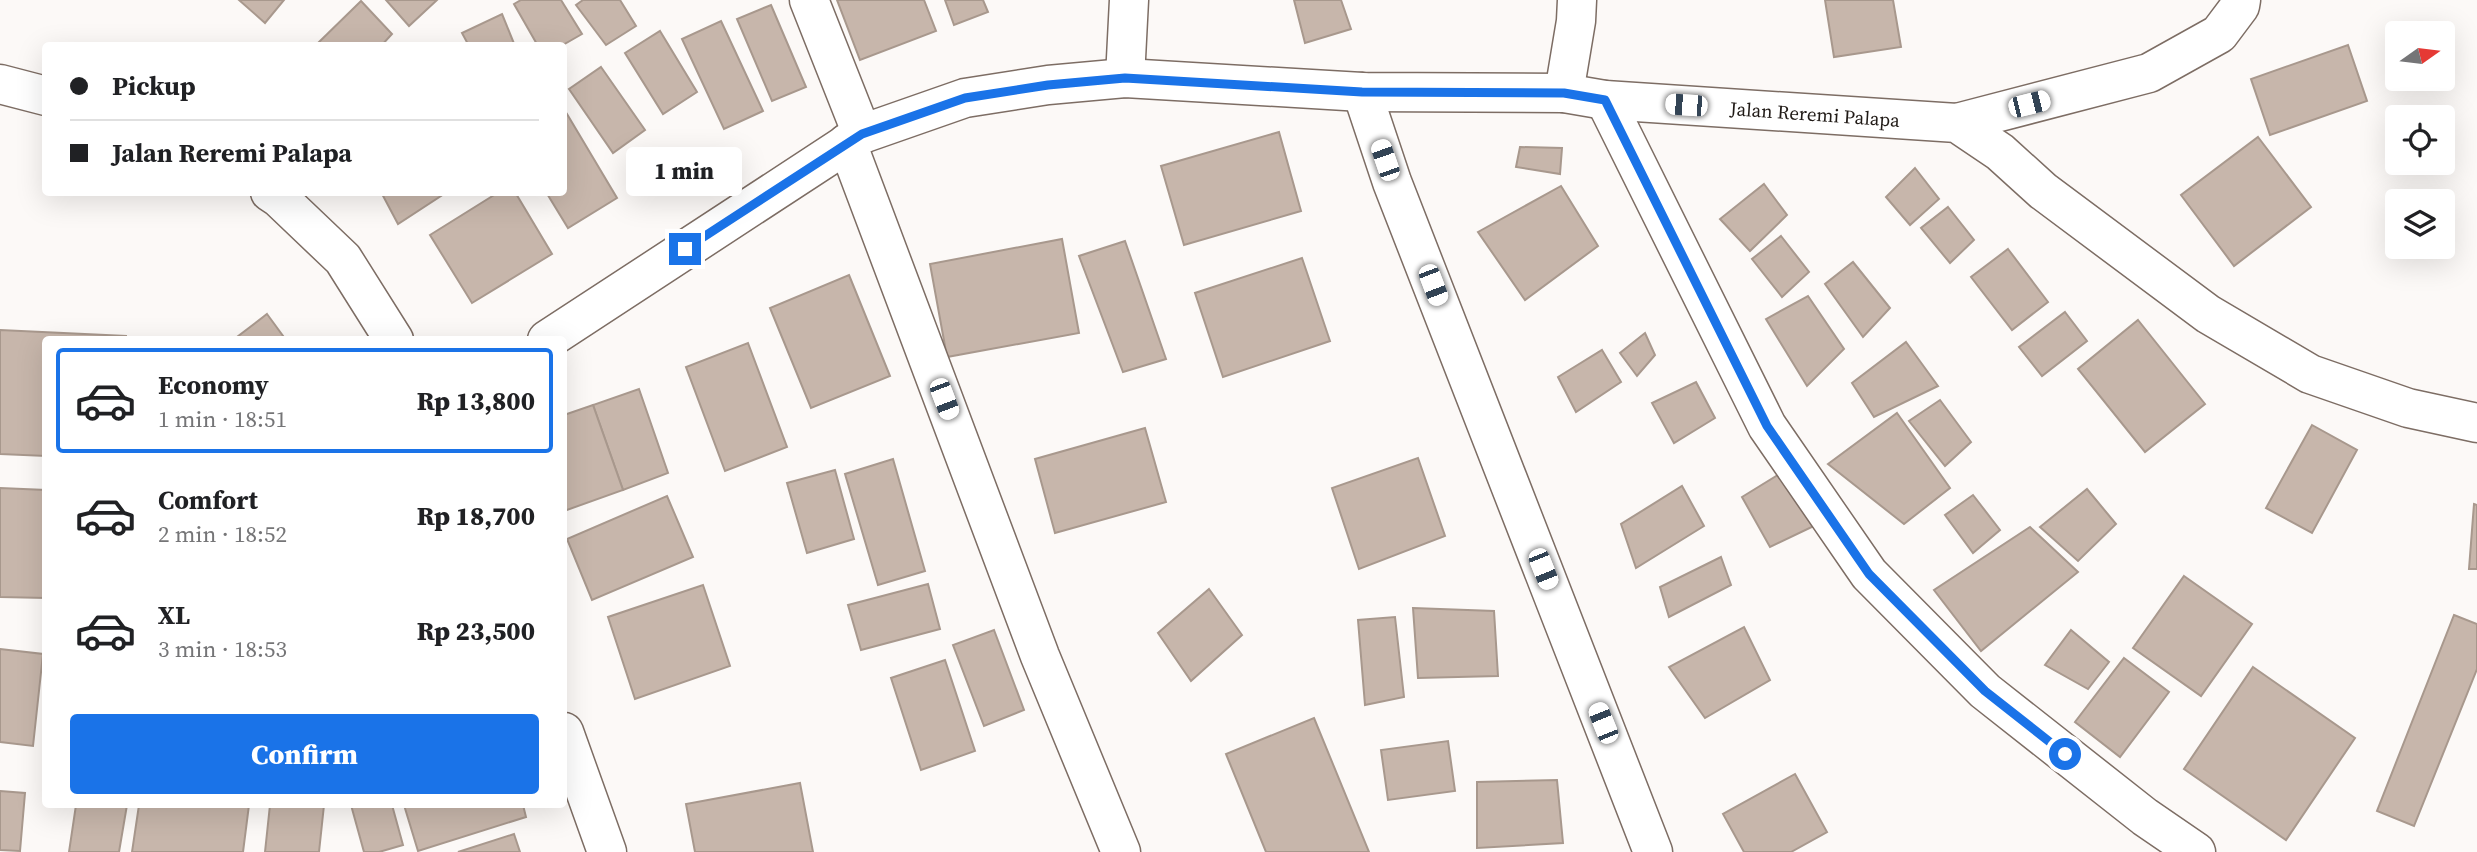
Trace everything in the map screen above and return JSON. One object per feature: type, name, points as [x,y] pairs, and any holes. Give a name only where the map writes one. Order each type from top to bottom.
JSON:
[{"type":"street","points":[[809,0],[854,138],[1040,656],[1121,852]]},
{"type":"street","points":[[1125,78],[1129,0]]},
{"type":"street","points":[[1564,93],[1577,0]]},
{"type":"street","points":[[1957,123],[2149,73],[2219,34],[2240,6],[2241,0]]},
{"type":"street","name":"Jalan Reremi Palapa","points":[[553,336],[854,138],[965,98],[1048,85],[1125,78],[1362,92],[1564,93],[1605,100],[1957,123]]},
{"type":"street","points":[[0,84],[42,95]]},
{"type":"street","points":[[1362,92],[1392,183],[1653,852]]},
{"type":"street","points":[[1605,100],[1767,426],[1869,574],[1985,691],[2145,817],[2196,852]]},
{"type":"street","points":[[1957,123],[2000,152],[2043,191],[2208,314],[2310,374],[2408,408],[2477,423]]},
{"type":"street","points":[[276,196],[343,259],[391,336]]},
{"type":"street","points":[[567,740],[607,852]]},
{"type":"building","points":[[239,0],[284,0],[265,23]]},
{"type":"building","points":[[386,0],[437,0],[409,26]]},
{"type":"building","points":[[521,0],[561,0],[582,34],[567,43],[536,42],[514,4]]},
{"type":"building","points":[[583,0],[620,0],[636,26],[606,45],[576,5]]},
{"type":"building","points":[[837,0],[924,0],[936,31],[860,60]]},
{"type":"building","points":[[945,0],[983,0],[988,12],[954,25]]},
{"type":"building","points":[[1294,0],[1341,0],[1351,29],[1305,43]]},
{"type":"building","points":[[1825,0],[1893,0],[1901,47],[1834,57]]},
{"type":"building","points":[[361,1],[392,34],[385,42],[319,42]]},
{"type":"building","points":[[771,5],[806,87],[772,101],[737,19]]},
{"type":"building","points":[[502,14],[513,42],[467,42],[462,33]]},
{"type":"building","points":[[721,21],[763,111],[724,129],[682,39]]},
{"type":"building","points":[[660,31],[697,92],[663,114],[625,53]]},
{"type":"building","points":[[2348,45],[2367,101],[2270,135],[2251,79]]},
{"type":"building","points":[[601,67],[645,130],[613,153],[569,89]]},
{"type":"building","points":[[567,114],[617,198],[568,228],[548,196],[567,196]]},
{"type":"building","points":[[1279,132],[1301,211],[1184,245],[1161,166]]},
{"type":"building","points":[[2258,137],[2311,207],[2234,266],[2181,195]]},
{"type":"building","points":[[1520,147],[1562,148],[1560,174],[1516,167]]},
{"type":"building","points":[[1915,168],[1939,199],[1910,225],[1886,197]]},
{"type":"building","points":[[1764,184],[1787,215],[1750,251],[1720,219]]},
{"type":"building","points":[[1561,186],[1598,246],[1525,300],[1478,232]]},
{"type":"building","points":[[383,196],[441,196],[398,224]]},
{"type":"building","points":[[493,196],[517,196],[552,254],[472,303],[430,235]]},
{"type":"building","points":[[1948,207],[1974,240],[1950,263],[1921,228]]},
{"type":"building","points":[[1781,236],[1809,272],[1782,297],[1752,259]]},
{"type":"building","points":[[1062,239],[1079,333],[947,357],[930,264]]},
{"type":"building","points":[[1125,241],[1166,359],[1123,372],[1079,256]]},
{"type":"building","points":[[2008,249],[2048,302],[2012,330],[1971,277]]},
{"type":"building","points":[[1302,258],[1330,341],[1223,377],[1195,293]]},
{"type":"building","points":[[1853,262],[1890,308],[1863,337],[1825,284]]},
{"type":"building","points":[[849,275],[890,376],[811,408],[770,308]]},
{"type":"building","points":[[1808,296],[1844,349],[1807,386],[1766,319]]},
{"type":"building","points":[[2065,312],[2087,341],[2042,376],[2019,347]]},
{"type":"building","points":[[267,314],[283,336],[238,336]]},
{"type":"building","points":[[2138,320],[2205,404],[2145,452],[2078,369]]},
{"type":"building","points":[[0,330],[126,336],[42,336],[42,456],[0,454]]},
{"type":"building","points":[[1645,333],[1655,355],[1637,376],[1620,353]]},
{"type":"building","points":[[1906,342],[1938,386],[1874,417],[1852,383]]},
{"type":"building","points":[[748,343],[787,447],[725,471],[686,367]]},
{"type":"building","points":[[1602,350],[1621,382],[1576,412],[1558,377]]},
{"type":"building","points":[[1696,382],[1715,418],[1674,443],[1652,403]]},
{"type":"building","points":[[639,389],[668,473],[623,490],[593,405]]},
{"type":"building","points":[[1940,400],[1971,442],[1945,466],[1909,421]]},
{"type":"building","points":[[593,405],[623,490],[567,510],[567,414]]},
{"type":"building","points":[[1897,413],[1950,488],[1904,524],[1828,464]]},
{"type":"building","points":[[2312,425],[2357,450],[2312,533],[2266,508]]},
{"type":"building","points":[[1145,428],[1166,502],[1055,533],[1035,459]]},
{"type":"building","points":[[1418,458],[1445,536],[1359,569],[1332,488]]},
{"type":"building","points":[[893,459],[925,571],[878,585],[845,474]]},
{"type":"building","points":[[835,470],[854,539],[807,553],[787,483]]},
{"type":"building","points":[[1786,470],[1818,524],[1770,547],[1742,497]]},
{"type":"building","points":[[1682,486],[1704,526],[1636,568],[1621,524]]},
{"type":"building","points":[[0,488],[42,490],[42,598],[0,597]]},
{"type":"building","points":[[2087,489],[2116,524],[2078,561],[2040,527]]},
{"type":"building","points":[[1973,495],[2000,530],[1973,553],[1945,515]]},
{"type":"building","points":[[667,496],[693,557],[592,600],[567,539]]},
{"type":"building","points":[[2474,504],[2477,505],[2477,569],[2469,569]]},
{"type":"building","points":[[2030,527],[2078,572],[1981,651],[1934,590]]},
{"type":"building","points":[[1721,557],[1731,585],[1669,617],[1660,587]]},
{"type":"building","points":[[2184,576],[2252,624],[2201,696],[2133,648]]},
{"type":"building","points":[[928,584],[940,629],[861,650],[848,605]]},
{"type":"building","points":[[703,585],[730,666],[635,699],[608,617]]},
{"type":"building","points":[[1209,589],[1242,635],[1191,681],[1158,633]]},
{"type":"building","points":[[1413,608],[1494,611],[1498,676],[1418,678]]},
{"type":"building","points":[[2454,615],[2477,624],[2477,669],[2414,826],[2377,811]]},
{"type":"building","points":[[1395,617],[1404,697],[1365,705],[1358,620]]},
{"type":"building","points":[[1744,627],[1770,680],[1705,718],[1669,667]]},
{"type":"building","points":[[994,630],[1024,710],[984,726],[953,645]]},
{"type":"building","points":[[2071,630],[2109,662],[2088,689],[2045,665]]},
{"type":"building","points":[[0,649],[42,654],[33,746],[0,742]]},
{"type":"building","points":[[2124,658],[2169,692],[2120,757],[2075,722]]},
{"type":"building","points":[[945,660],[975,751],[921,770],[891,678]]},
{"type":"building","points":[[2253,667],[2355,738],[2286,840],[2184,769]]},
{"type":"building","points":[[1314,718],[1369,852],[1266,852],[1226,754]]},
{"type":"building","points":[[1448,741],[1455,791],[1388,800],[1381,750]]},
{"type":"building","points":[[1795,774],[1827,832],[1791,852],[1744,852],[1723,814]]},
{"type":"building","points":[[1557,780],[1563,843],[1477,848],[1477,782]]},
{"type":"building","points":[[800,783],[813,852],[695,852],[686,804]]},
{"type":"building","points":[[0,791],[25,793],[20,851],[0,850]]},
{"type":"building","points":[[76,808],[126,808],[119,852],[69,852]]},
{"type":"building","points":[[139,808],[249,808],[243,852],[132,852]]},
{"type":"building","points":[[270,808],[324,808],[319,852],[265,852]]},
{"type":"building","points":[[352,808],[393,808],[403,845],[379,852],[364,852]]},
{"type":"building","points":[[405,808],[524,808],[526,817],[418,851]]},
{"type":"building","points":[[514,834],[520,852],[458,852]]},
{"type":"route","points":[[685,249],[862,134],[965,98],[1048,85],[1125,78],[1362,92],[1564,93],[1605,100],[1767,426],[1869,574],[1985,691],[2065,754]]}]
